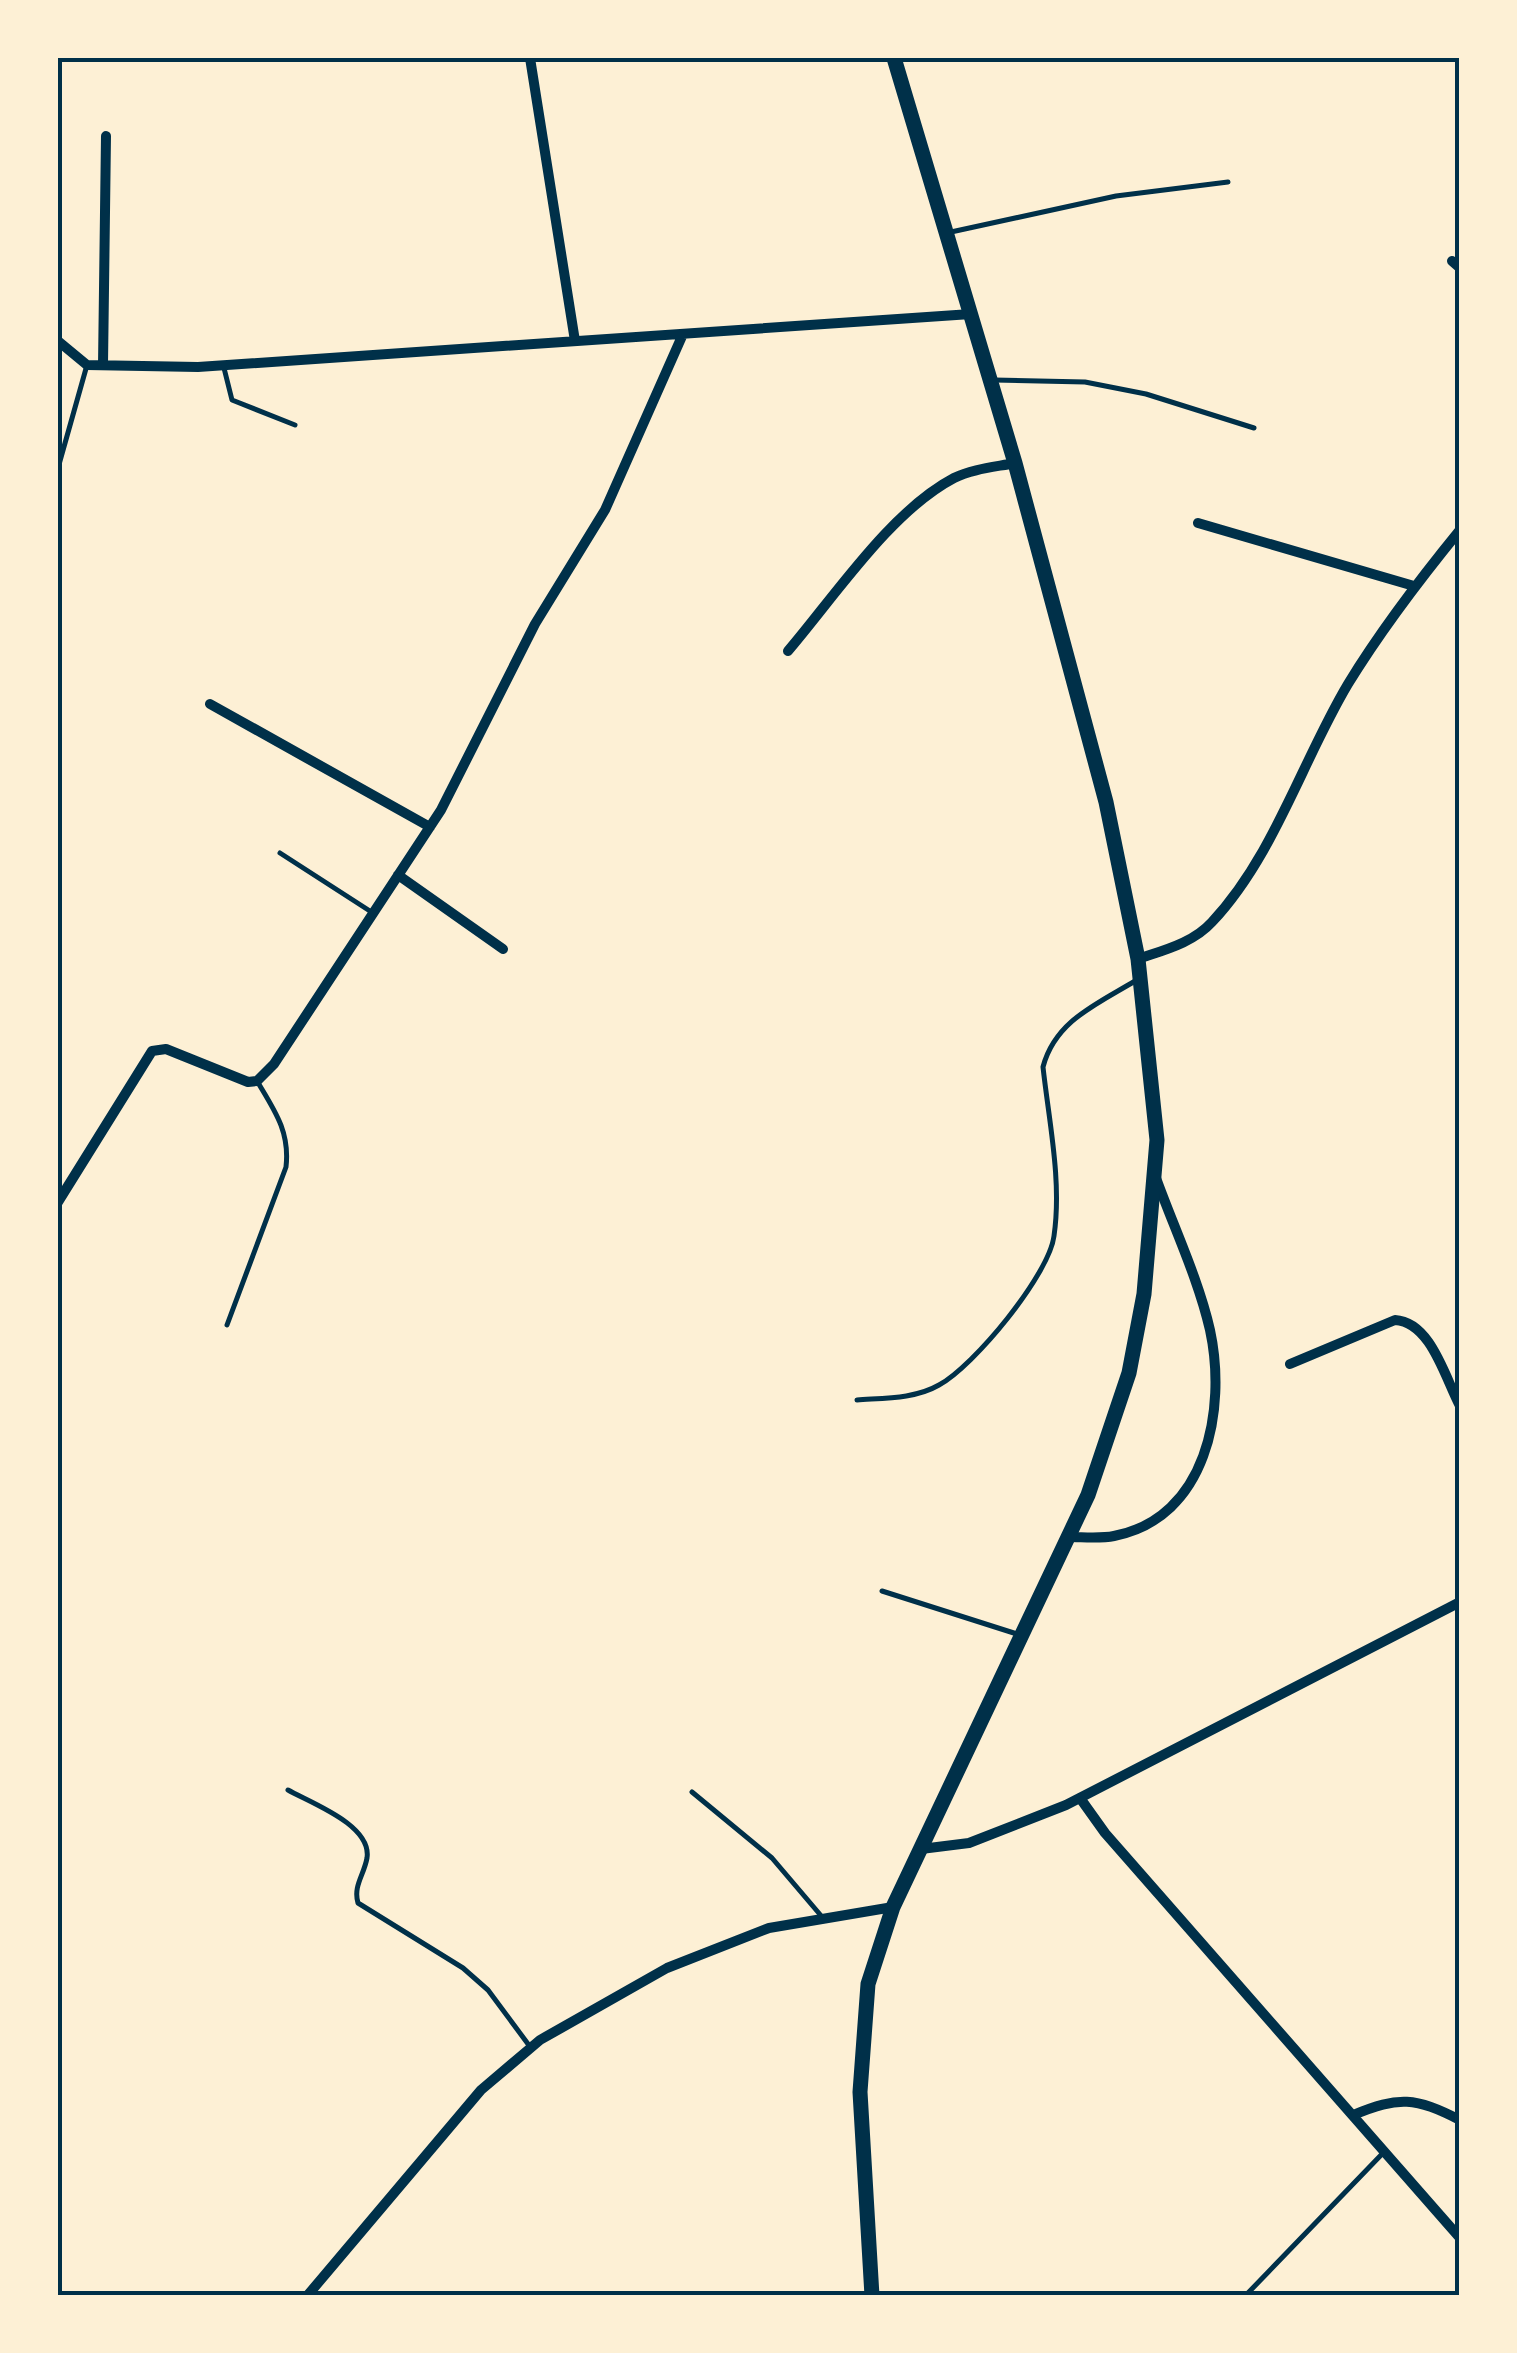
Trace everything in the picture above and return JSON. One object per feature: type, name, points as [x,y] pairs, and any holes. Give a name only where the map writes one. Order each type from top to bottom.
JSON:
[{"type":"highway","points":[[872,2296],[860,2092],[868,1984],[894,1908],[920,1849],[1088,1495],[1128,1373],[1144,1294],[1156,1122],[1141,977],[1106,802],[1014,463],[894,58]]},
{"type":"street","points":[[530,58],[575,341]]},
{"type":"street","points":[[103,365],[106,136]]},
{"type":"street","points":[[58,341],[88,365],[224,365],[971,314]]},
{"type":"street","points":[[58,1202],[152,1051],[166,1049],[257,1082],[274,1064],[430,827],[535,624],[606,510],[683,334]]},
{"type":"street","points":[[788,651],[902,517],[930,492],[959,475],[1014,463]]},
{"type":"street","points":[[1198,523],[1414,586]]},
{"type":"street","points":[[1138,959],[1182,944],[1210,924],[1242,882],[1348,685],[1414,586],[1460,530]]},
{"type":"street","points":[[210,704],[430,827]]},
{"type":"street","points":[[398,874],[503,950]]},
{"type":"street","points":[[1068,1536],[1112,1536],[1154,1519],[1192,1481],[1210,1438],[1217,1395],[1210,1331],[1155,1178]]},
{"type":"street","points":[[1290,1364],[1395,1320],[1411,1321],[1422,1331],[1460,1406]]},
{"type":"street","points":[[920,1849],[969,1843],[1080,1798],[1460,1602]]},
{"type":"street","points":[[1080,1798],[1105,1833],[1460,2238]]},
{"type":"street","points":[[307,2296],[481,2090],[531,2048],[667,1968],[769,1928],[894,1908]]},
{"type":"street","points":[[1353,2114],[1390,2100],[1410,2100],[1460,2120]]},
{"type":"lane","points":[[943,233],[1116,196],[1228,182]]},
{"type":"lane","points":[[58,468],[88,365]]},
{"type":"lane","points":[[224,365],[232,400],[295,425]]},
{"type":"lane","points":[[990,380],[1085,382],[1146,394],[1254,428]]},
{"type":"lane","points":[[280,853],[373,912]]},
{"type":"lane","points":[[856,1400],[912,1395],[941,1385],[996,1331],[1040,1278],[1054,1238],[1055,1179],[1043,1067],[1048,1049],[1068,1022],[1141,977]]},
{"type":"lane","points":[[228,1325],[286,1167],[288,1144],[282,1122],[257,1082]]},
{"type":"lane","points":[[882,1591],[1021,1636]]},
{"type":"lane","points":[[288,1790],[353,1828],[367,1845],[367,1859],[355,1892],[358,1903],[462,1968],[488,1990],[531,2048]]},
{"type":"lane","points":[[692,1792],[772,1858],[823,1918]]},
{"type":"lane","points":[[1246,2294],[1386,2151]]}]
